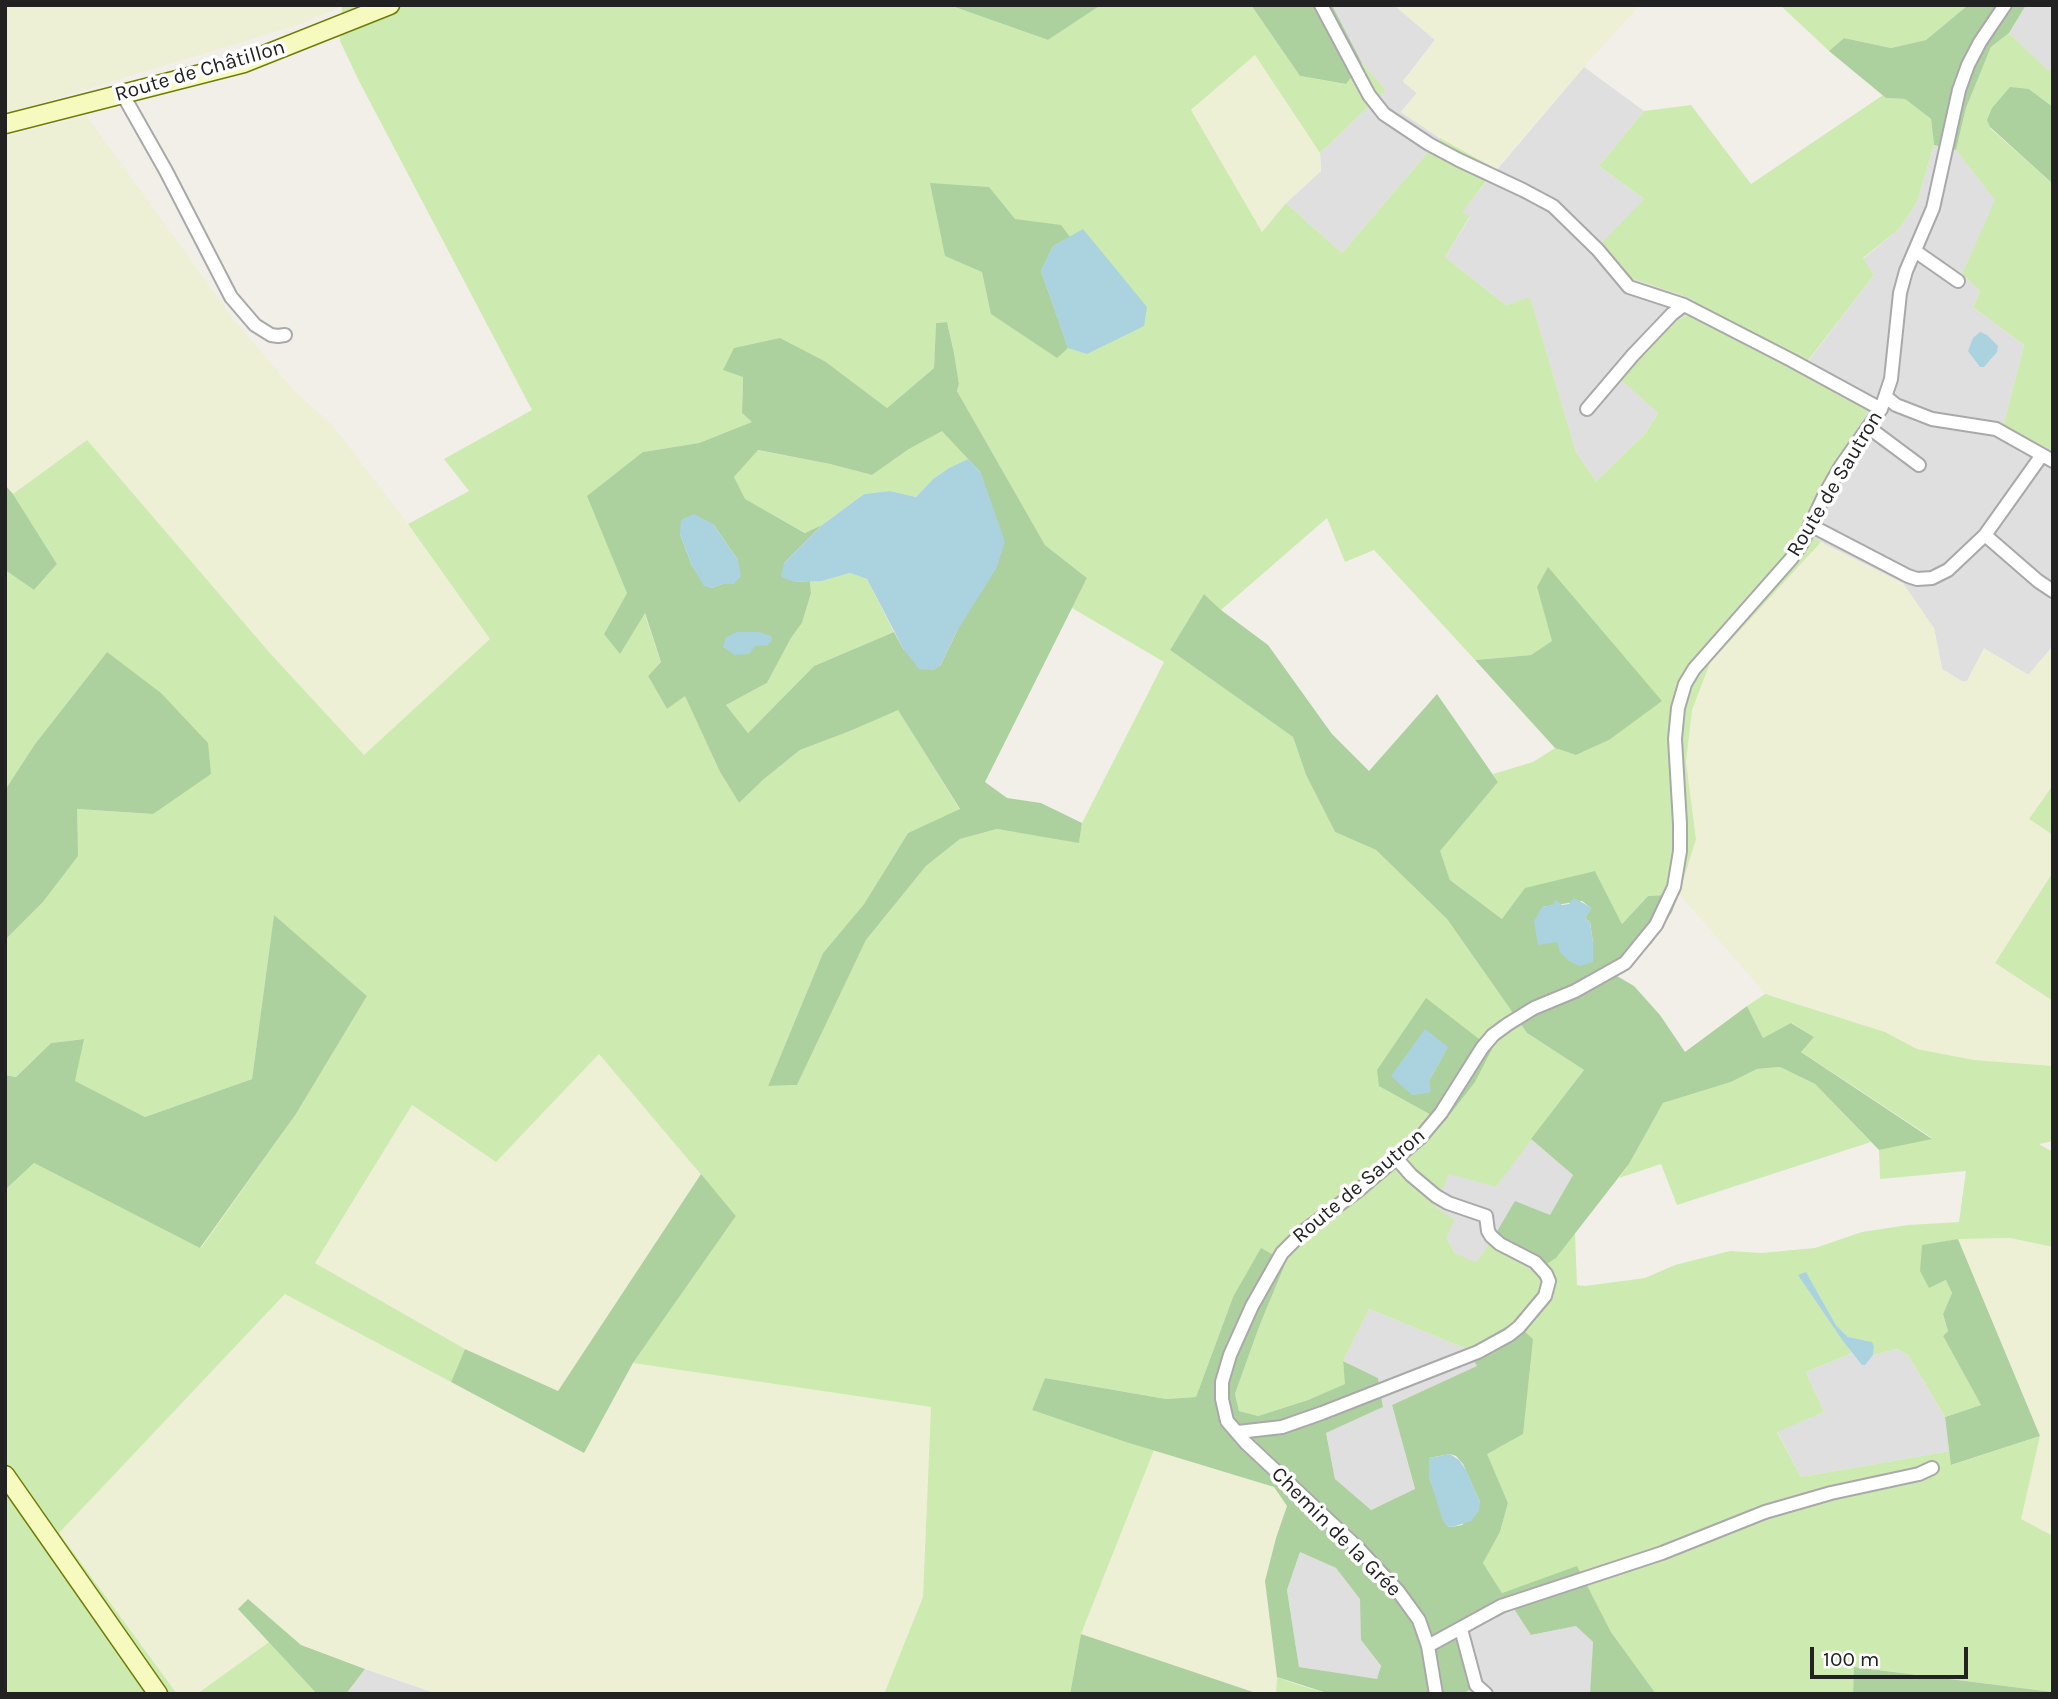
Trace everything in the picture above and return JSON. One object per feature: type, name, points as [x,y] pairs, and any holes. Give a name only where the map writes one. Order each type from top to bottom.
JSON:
[{"type":"main road","name":"Route de Châtillon","points":[[5,124],[244,63],[390,5]]},
{"type":"main road","points":[[5,1475],[158,1694]]},
{"type":"street","points":[[1321,5],[1369,95],[1384,114],[1429,144],[1553,206],[1598,250],[1629,287],[1684,305],[1791,360],[1884,403],[1932,419],[1996,429],[2047,458],[1985,535],[1948,570],[1932,578],[1917,579],[1908,576],[1810,525]]},
{"type":"street","name":"Route de Sautron","points":[[1227,1421],[1222,1399],[1222,1382],[1230,1355],[1252,1306],[1282,1253],[1304,1231],[1360,1189],[1420,1138],[1441,1113],[1493,1035],[1534,1008],[1576,991],[1625,963],[1656,925],[1674,887],[1680,851],[1675,739],[1678,708],[1685,684],[1694,669],[1791,559],[1802,543],[1841,466],[1884,403],[1891,379],[1900,293],[1906,271],[1933,208],[1959,90],[1980,42],[2005,5]]},
{"type":"street","points":[[123,94],[231,297],[255,325],[271,335],[285,335]]},
{"type":"street","points":[[1915,251],[1958,281]]},
{"type":"street","points":[[1587,410],[1633,355],[1684,305]]},
{"type":"street","points":[[1868,427],[1919,466]]},
{"type":"street","points":[[1985,535],[2053,591]]},
{"type":"street","points":[[1238,1432],[1282,1427],[1478,1352],[1520,1327],[1545,1296],[1549,1281],[1546,1274],[1535,1262],[1500,1244],[1491,1236],[1486,1216],[1436,1196],[1397,1159]]},
{"type":"street","name":"Chemin de la Grée","points":[[1227,1421],[1265,1461],[1357,1547],[1398,1591],[1419,1620],[1428,1646],[1436,1694]]},
{"type":"street","points":[[1428,1646],[1501,1606],[1662,1553],[1765,1513],[1831,1493],[1919,1474],[1932,1468]]},
{"type":"street","points":[[1461,1629],[1476,1685],[1486,1694]]},
{"type":"shaded area","points":[[1332,5],[1394,5],[1435,40],[1403,81],[1417,93],[1401,112],[1440,138],[1342,253],[1286,203],[1321,171],[1320,153],[1386,90],[1362,63]]},
{"type":"shaded area","points":[[2026,5],[2053,5],[2053,72],[2046,70],[2009,33]]},
{"type":"shaded area","points":[[1584,67],[1644,111],[1599,166],[1644,199],[1628,277],[1695,300],[1687,315],[1672,323],[1620,378],[1658,413],[1645,434],[1596,481],[1576,452],[1530,298],[1506,305],[1445,257],[1470,217],[1461,212]]},
{"type":"shaded area","points":[[1934,145],[1956,150],[1996,200],[1962,274],[1980,291],[1973,307],[2024,345],[2003,427],[2053,451],[2053,646],[2029,675],[1984,649],[1967,681],[1963,682],[1942,669],[1934,628],[1800,529],[1830,470],[1800,372],[1874,275],[1863,259],[1899,229],[1917,202]]},
{"type":"shaded area","points":[[1531,1139],[1573,1175],[1550,1216],[1496,1233],[1476,1264],[1454,1252],[1434,1207],[1449,1173],[1496,1187]]},
{"type":"shaded area","points":[[1369,1309],[1467,1349],[1478,1366],[1392,1405],[1415,1490],[1370,1510],[1335,1479],[1326,1433],[1383,1407],[1378,1378],[1343,1361]]},
{"type":"shaded area","points":[[1897,1349],[1908,1355],[1945,1417],[1950,1451],[1801,1477],[1777,1431],[1824,1412],[1806,1372],[1852,1353],[1863,1365],[1873,1355]]},
{"type":"shaded area","points":[[1300,1552],[1336,1568],[1361,1599],[1361,1640],[1381,1667],[1377,1680],[1299,1667],[1287,1590]]},
{"type":"shaded area","points":[[1514,1609],[1532,1635],[1576,1626],[1593,1642],[1591,1693],[1461,1694],[1471,1688],[1456,1638]]},
{"type":"shaded area","points":[[365,1669],[438,1694],[346,1694]]},
{"type":"green space","points":[[5,5],[344,5],[301,24],[5,114]]},
{"type":"green space","points":[[949,5],[1048,40],[1101,5],[1251,5],[1300,76],[1345,84],[1362,63],[1386,90],[1320,153],[1255,55],[1191,110],[1262,232],[1286,203],[1342,253],[1440,138],[1496,169],[1462,212],[1470,216],[1445,257],[1506,305],[1530,297],[1576,452],[1596,481],[1645,434],[1658,413],[1619,378],[1672,323],[1687,315],[1695,300],[1628,277],[1601,244],[1644,199],[1599,166],[1644,111],[1691,105],[1751,184],[1883,95],[1886,98],[1905,99],[1931,119],[1934,145],[1917,202],[1899,229],[1863,258],[1874,275],[1800,371],[1869,410],[1830,470],[1800,528],[1821,542],[1710,663],[1692,710],[1686,762],[1696,839],[1679,894],[1648,896],[1622,924],[1595,871],[1502,919],[1450,880],[1439,851],[1498,782],[1493,774],[1533,762],[1555,748],[1576,755],[1609,740],[1537,587],[1553,641],[1531,655],[1475,660],[1374,550],[1345,562],[1327,518],[1221,610],[1204,594],[1170,650],[1293,737],[1306,775],[1335,832],[1376,850],[1447,919],[1527,1033],[1584,1070],[1496,1187],[1449,1174],[1435,1207],[1455,1220],[1446,1237],[1454,1252],[1476,1263],[1496,1233],[1556,1258],[1575,1233],[1577,1285],[1585,1286],[1645,1278],[1675,1265],[1730,1251],[1762,1253],[1815,1248],[1862,1232],[1908,1225],[1959,1222],[1966,1171],[1880,1179],[1879,1150],[1932,1138],[1800,1051],[1814,1037],[1792,1023],[1763,1038],[1747,1006],[1765,994],[1885,1032],[1917,1049],[1974,1060],[2053,1066],[2053,1141],[2039,1144],[2053,1152],[2053,1247],[2010,1238],[1958,1239],[1922,1246],[1929,1287],[1947,1280],[1952,1293],[1943,1314],[1948,1331],[1943,1336],[1981,1405],[1945,1417],[1908,1355],[1897,1349],[1873,1355],[1874,1347],[1865,1340],[1848,1337],[1836,1325],[1806,1272],[1845,1344],[1852,1353],[1806,1372],[1824,1412],[1777,1432],[1801,1477],[1950,1451],[1952,1465],[2040,1436],[2021,1519],[2053,1536],[2053,1692],[1855,1667],[1853,1694],[1656,1694],[1611,1632],[1577,1567],[1502,1593],[1483,1563],[1500,1532],[1508,1503],[1486,1454],[1514,1322],[1467,1349],[1369,1309],[1343,1361],[1346,1384],[1258,1416],[1239,1411],[1235,1394],[1286,1262],[1233,1297],[1196,1397],[1166,1399],[1045,1378],[1032,1410],[1154,1450],[1081,1634],[1070,1694],[884,1694],[923,1597],[931,1407],[633,1363],[736,1216],[599,1054],[496,1162],[412,1105],[315,1263],[465,1349],[451,1382],[285,1294],[59,1533],[177,1694],[5,1694],[5,1190],[34,1163],[201,1248],[296,1114],[367,996],[274,916],[252,1079],[145,1117],[74,1081],[83,1039],[51,1043],[16,1077],[5,1075],[5,943],[42,903],[76,809],[153,814],[107,652],[35,744],[5,790],[5,570],[34,590],[57,564],[13,494],[87,440],[269,652],[364,755],[490,639],[408,524],[469,491],[444,459],[532,410],[340,41],[342,6]],"holes":[[[947,322],[959,384],[957,391],[1045,545],[1087,578],[1072,608],[1164,662],[1082,823],[1079,842],[997,829],[960,839],[926,866],[866,940],[797,1085],[768,1086],[823,953],[864,904],[908,833],[960,810],[898,709],[800,750],[739,803],[720,772],[685,695],[667,709],[648,676],[661,662],[644,612],[604,634],[627,593],[643,452],[699,443],[753,422],[742,413],[743,377],[826,362],[887,408],[934,368],[936,323]]]},
{"type":"green space","points":[[949,5],[1101,5],[1048,40]]},
{"type":"green space","points":[[1251,5],[1332,5],[1362,63],[1346,84],[1300,76]]},
{"type":"green space","points":[[1394,5],[1640,5],[1496,169],[1440,138],[1401,112],[1417,93],[1403,82],[1435,40]]},
{"type":"green space","points":[[1780,5],[1968,5],[1926,40],[1891,48],[1844,38],[1829,51]]},
{"type":"green space","points":[[1968,5],[2026,5],[2009,33],[1991,47],[1966,108],[1956,150],[1934,145],[1931,119],[1905,99],[1886,98],[1829,51],[1844,38],[1891,48],[1926,40]]},
{"type":"green space","points":[[2009,33],[2046,69],[2053,72],[2053,107],[2029,89],[1990,128],[2053,184],[2053,451],[2003,427],[2024,345],[1973,307],[1980,291],[1962,274],[1995,200],[1956,150],[1966,108],[1991,47]]},
{"type":"green space","points":[[1255,55],[1320,153],[1321,171],[1286,203],[1262,232],[1191,111]]},
{"type":"green space","points":[[2010,87],[2029,89],[2053,107],[2053,184],[1990,127],[1987,120],[1992,108]]},
{"type":"green space","points":[[87,116],[235,321],[294,390],[332,424],[491,639],[364,755],[269,652],[87,441],[13,494],[5,485],[5,136]]},
{"type":"green space","points":[[930,183],[989,187],[1015,219],[1061,225],[1070,237],[1053,246],[1041,271],[1068,348],[1057,358],[991,314],[982,272],[945,256]]},
{"type":"green space","points":[[947,322],[959,384],[957,391],[1045,545],[1087,578],[985,782],[1007,798],[1041,803],[1082,823],[1079,843],[997,829],[960,839],[926,866],[866,940],[797,1085],[768,1086],[823,953],[864,904],[908,833],[960,809],[898,710],[800,750],[739,803],[720,772],[685,696],[667,709],[648,676],[661,662],[645,613],[620,654],[604,634],[627,593],[587,496],[643,452],[699,443],[752,422],[742,413],[743,377],[723,370],[734,348],[780,338],[826,362],[887,408],[934,368],[936,323]],"holes":[[[942,431],[981,473],[957,631],[940,666],[904,650],[894,632],[814,666],[748,733],[726,705],[767,683],[802,623],[811,593],[810,581],[795,582],[784,563],[822,525],[805,533],[745,499],[734,477],[758,450],[872,475],[909,449]],[[713,524],[738,560],[723,584],[711,588],[692,566],[680,534]]]},
{"type":"green space","points":[[942,430],[968,459],[933,479],[916,497],[890,491],[864,494],[822,525],[806,533],[744,499],[734,477],[757,450],[872,475]]},
{"type":"green space","points":[[5,485],[57,564],[34,590],[5,570]]},
{"type":"green space","points":[[1821,542],[1903,583],[1934,628],[1942,669],[1963,682],[1967,681],[1984,648],[2028,675],[2053,646],[2053,785],[2030,819],[2053,835],[2053,872],[1995,963],[2053,1001],[2053,1066],[1974,1060],[1917,1049],[1885,1032],[1765,994],[1679,894],[1696,839],[1686,762],[1692,709],[1710,663]]},
{"type":"green space","points":[[1548,567],[1662,701],[1609,740],[1576,755],[1555,748],[1475,660],[1531,655],[1552,641],[1537,587]]},
{"type":"green space","points":[[850,573],[867,579],[894,632],[814,666],[748,733],[726,705],[767,683],[802,623],[811,593],[810,581],[822,581]]},
{"type":"green space","points":[[1204,594],[1268,645],[1332,734],[1369,771],[1437,694],[1498,782],[1440,851],[1450,880],[1502,919],[1525,888],[1595,871],[1622,924],[1648,896],[1679,894],[1672,912],[1652,943],[1617,976],[1634,986],[1660,1015],[1685,1052],[1747,1006],[1763,1038],[1791,1023],[1814,1037],[1801,1052],[1932,1139],[1879,1150],[1815,1084],[1780,1067],[1757,1069],[1731,1082],[1663,1103],[1629,1164],[1556,1258],[1537,1270],[1496,1233],[1515,1201],[1550,1215],[1573,1175],[1531,1139],[1584,1070],[1527,1033],[1447,919],[1376,850],[1335,832],[1306,775],[1293,737],[1170,650]],"holes":[[[1582,901],[1591,908],[1585,918],[1590,922],[1593,962],[1557,942],[1542,907]]]},
{"type":"green space","points":[[107,652],[161,693],[208,743],[211,774],[153,814],[77,809],[78,856],[42,903],[5,943],[5,790],[35,744]]},
{"type":"green space","points":[[2053,785],[2053,835],[2029,819]]},
{"type":"green space","points":[[2053,872],[2053,1001],[1995,963]]},
{"type":"green space","points":[[274,915],[367,996],[296,1114],[200,1248],[34,1163],[5,1190],[5,1075],[16,1077],[51,1043],[84,1039],[75,1081],[145,1117],[252,1079]]},
{"type":"green space","points":[[1426,998],[1492,1049],[1475,1082],[1444,1122],[1379,1086],[1377,1070]],"holes":[[[1448,1047],[1429,1081],[1430,1092],[1412,1095]]]},
{"type":"green space","points":[[599,1054],[701,1174],[558,1391],[465,1349],[315,1263],[412,1105],[496,1162]]},
{"type":"green space","points":[[1780,1067],[1815,1084],[1871,1142],[1677,1205],[1661,1164],[1619,1178],[1663,1103],[1731,1082],[1757,1069]]},
{"type":"green space","points":[[701,1174],[736,1216],[633,1363],[584,1453],[451,1382],[465,1349],[558,1391]]},
{"type":"green space","points":[[2010,1238],[2053,1247],[2053,1536],[2020,1520],[2040,1436],[1958,1239]]},
{"type":"green space","points":[[1958,1239],[2040,1436],[1951,1465],[1945,1417],[1981,1405],[1943,1336],[1948,1331],[1943,1314],[1952,1293],[1946,1280],[1929,1288],[1920,1271],[1922,1245]]},
{"type":"green space","points":[[1261,1248],[1286,1262],[1235,1394],[1239,1411],[1258,1416],[1308,1400],[1345,1384],[1343,1361],[1378,1378],[1383,1407],[1326,1433],[1335,1479],[1371,1510],[1415,1489],[1392,1405],[1477,1366],[1467,1349],[1514,1322],[1533,1339],[1523,1434],[1487,1454],[1508,1503],[1500,1532],[1483,1563],[1502,1593],[1577,1566],[1611,1632],[1656,1694],[1590,1694],[1593,1642],[1576,1626],[1531,1635],[1514,1609],[1456,1638],[1472,1689],[1461,1694],[1330,1694],[1277,1677],[1265,1581],[1287,1506],[1274,1487],[1032,1410],[1045,1378],[1166,1399],[1196,1397],[1233,1297]],"holes":[[[1450,1454],[1463,1464],[1480,1502],[1462,1525],[1452,1527],[1447,1526],[1429,1477],[1429,1458]],[[1300,1552],[1336,1568],[1360,1599],[1361,1640],[1381,1666],[1377,1679],[1299,1667],[1287,1590]]]},
{"type":"green space","points":[[286,1294],[583,1453],[633,1363],[931,1407],[923,1597],[884,1694],[438,1694],[301,1646],[248,1599],[239,1609],[269,1642],[197,1694],[177,1694],[58,1533]]},
{"type":"green space","points":[[1154,1450],[1274,1487],[1287,1506],[1265,1581],[1277,1677],[1276,1694],[1259,1694],[1081,1634]]},
{"type":"green space","points":[[248,1599],[301,1645],[365,1669],[346,1694],[317,1694],[238,1609]]},
{"type":"green space","points":[[1081,1634],[1259,1694],[1070,1694]]},
{"type":"green space","points":[[269,1642],[317,1694],[197,1694]]},
{"type":"green space","points":[[1854,1667],[2053,1692],[2053,1694],[1853,1694]]},
{"type":"green space","points":[[1277,1677],[1299,1685],[1330,1694],[1276,1694]]},
{"type":"water","points":[[1083,229],[1147,307],[1144,326],[1087,354],[1068,348],[1041,271],[1053,246]]},
{"type":"water","points":[[1980,332],[1998,346],[1997,352],[1984,367],[1980,367],[1968,351],[1973,338]]},
{"type":"water","points":[[968,459],[981,473],[1005,542],[996,569],[957,631],[940,666],[934,670],[919,669],[904,650],[867,579],[850,573],[822,581],[795,582],[781,577],[784,563],[822,525],[864,494],[890,491],[916,497],[933,479]]},
{"type":"water","points":[[694,514],[713,524],[738,560],[741,576],[734,584],[711,588],[704,586],[692,566],[680,534],[681,520]]},
{"type":"water","points":[[737,632],[759,632],[771,636],[772,640],[768,645],[755,646],[749,654],[735,655],[723,647],[726,637]]},
{"type":"water","points":[[1574,898],[1592,908],[1585,918],[1590,922],[1593,962],[1580,966],[1569,961],[1560,952],[1557,942],[1538,945],[1534,921],[1542,907],[1553,905],[1555,900],[1562,905],[1569,904]]},
{"type":"water","points":[[1425,1029],[1448,1047],[1429,1081],[1431,1092],[1412,1095],[1391,1076]]},
{"type":"water","points":[[1806,1272],[1836,1325],[1848,1337],[1872,1342],[1873,1355],[1865,1365],[1862,1365],[1845,1344],[1798,1275]]},
{"type":"water","points":[[1450,1454],[1459,1460],[1466,1470],[1480,1502],[1479,1511],[1471,1521],[1452,1527],[1443,1521],[1429,1477],[1429,1458]]}]
